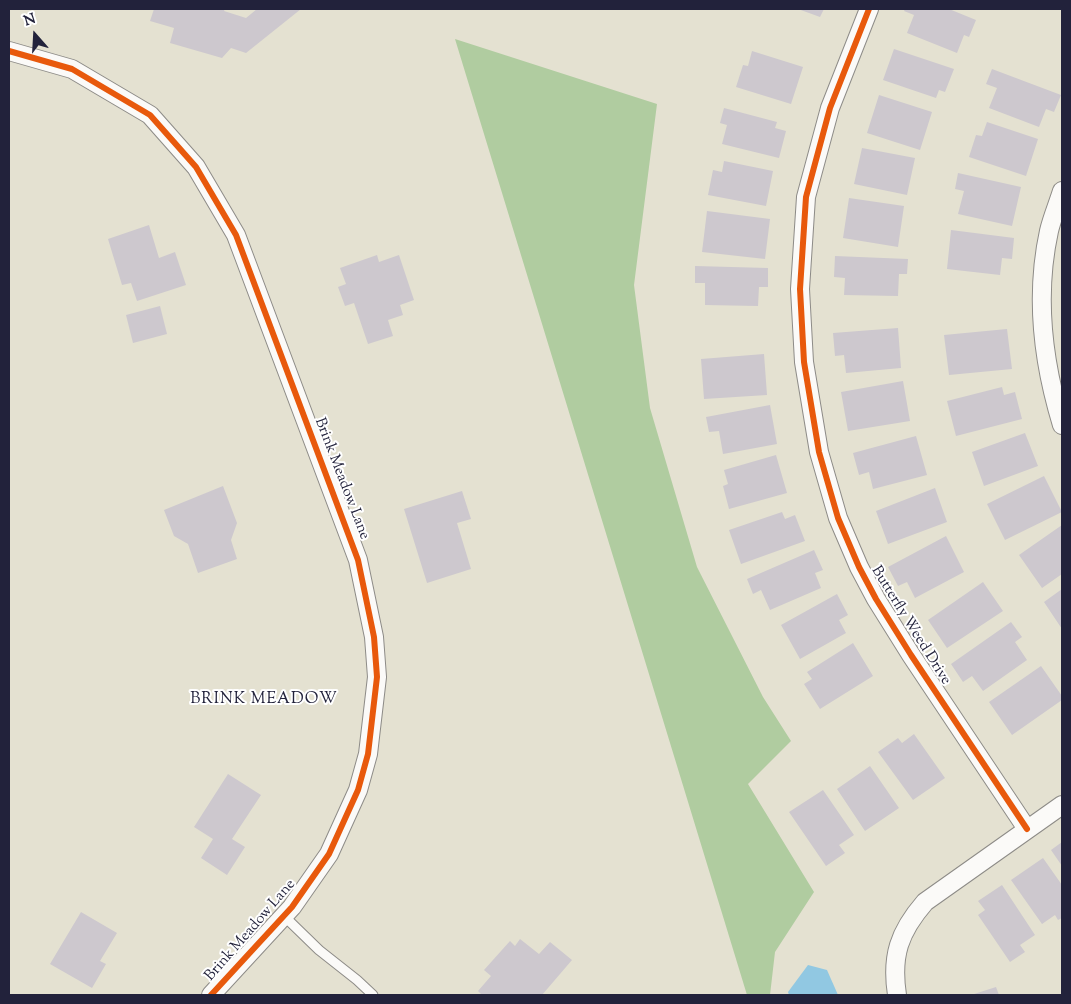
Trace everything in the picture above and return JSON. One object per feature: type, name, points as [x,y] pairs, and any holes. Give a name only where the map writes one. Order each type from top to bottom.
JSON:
[{"type":"street","name":"Butterfly Weed Drive","points":[[869,9],[830,108],[806,197],[800,289],[804,362],[819,452],[838,518],[859,567],[876,598],[911,655],[1027,829]]},
{"type":"street","name":"Brink Meadow Lane","points":[[9,51],[72,68],[150,115],[196,166],[236,236],[358,560],[374,637],[377,677],[368,754],[358,790],[329,854],[284,916],[211,995]]},
{"type":"street","points":[[1062,191],[1050,230],[1044,260],[1042,300],[1045,348],[1062,425]]},
{"type":"street","points":[[897,995],[894,974],[896,956],[902,935],[912,918],[925,902],[1062,805]]},
{"type":"lane","points":[[284,916],[319,950],[357,980],[372,995]]},
{"type":"green space","points":[[455,39],[657,104],[634,285],[650,408],[697,567],[763,697],[791,741],[748,784],[814,892],[775,952],[770,995],[747,995]]},
{"type":"water","points":[[808,965],[827,970],[838,995],[789,995],[788,992]]},
{"type":"building","points":[[154,9],[225,9],[224,11],[246,18],[257,9],[301,9],[246,53],[231,48],[222,58],[170,43],[174,28],[150,21]]},
{"type":"building","points":[[798,9],[824,9],[820,17]]},
{"type":"building","points":[[905,9],[949,9],[976,20],[969,37],[964,35],[957,53],[907,33],[914,15],[904,11]]},
{"type":"building","points":[[894,49],[954,69],[945,92],[939,90],[936,98],[883,80]]},
{"type":"building","points":[[752,51],[803,67],[791,104],[736,87],[743,65],[748,66]]},
{"type":"building","points":[[992,69],[1061,95],[1054,112],[1046,109],[1039,127],[989,108],[997,88],[986,84]]},
{"type":"building","points":[[879,95],[932,112],[920,150],[867,133]]},
{"type":"building","points":[[724,108],[777,122],[775,128],[786,131],[779,158],[722,144],[727,125],[720,123]]},
{"type":"building","points":[[987,122],[1038,139],[1026,176],[969,157],[976,135],[982,136]]},
{"type":"building","points":[[862,148],[915,158],[907,195],[854,184]]},
{"type":"building","points":[[724,161],[773,171],[766,206],[708,195],[713,170],[722,172]]},
{"type":"building","points":[[958,173],[1021,187],[1012,226],[958,214],[964,191],[955,189]]},
{"type":"building","points":[[849,198],[904,206],[898,247],[843,238]]},
{"type":"building","points":[[707,211],[770,219],[765,259],[702,252]]},
{"type":"building","points":[[149,225],[159,258],[175,252],[186,285],[137,301],[131,283],[122,285],[108,239]]},
{"type":"building","points":[[951,230],[1014,238],[1012,259],[1002,258],[1000,275],[947,269]]},
{"type":"building","points":[[377,255],[379,262],[399,255],[414,300],[400,305],[403,315],[388,320],[393,336],[368,344],[354,303],[345,306],[338,287],[346,284],[340,268]]},
{"type":"building","points":[[835,256],[908,259],[907,274],[899,274],[898,296],[844,295],[845,278],[834,277]]},
{"type":"building","points":[[695,266],[768,268],[768,287],[759,287],[758,306],[705,305],[705,283],[695,283]]},
{"type":"building","points":[[160,306],[167,334],[133,343],[126,315]]},
{"type":"building","points":[[898,328],[901,368],[846,373],[844,355],[835,356],[833,333]]},
{"type":"building","points":[[1007,329],[1012,369],[949,375],[944,335]]},
{"type":"building","points":[[764,354],[767,395],[704,399],[701,359]]},
{"type":"building","points":[[903,381],[910,421],[848,431],[841,392]]},
{"type":"building","points":[[1002,387],[1004,395],[1015,392],[1022,419],[956,436],[947,401]]},
{"type":"building","points":[[770,405],[777,444],[723,454],[719,431],[709,432],[706,417]]},
{"type":"building","points":[[1025,433],[1038,466],[984,486],[972,452]]},
{"type":"building","points":[[916,436],[927,475],[873,489],[869,472],[859,475],[853,453]]},
{"type":"building","points":[[776,455],[787,493],[729,509],[723,486],[728,484],[724,470]]},
{"type":"building","points":[[1044,476],[1062,512],[1005,540],[987,504]]},
{"type":"building","points":[[223,486],[237,523],[231,540],[237,559],[198,573],[188,544],[174,536],[164,510]]},
{"type":"building","points":[[935,488],[947,522],[888,544],[876,511]]},
{"type":"building","points":[[462,491],[471,519],[457,523],[471,569],[427,583],[404,509]]},
{"type":"building","points":[[782,512],[785,519],[795,515],[805,541],[741,564],[729,530]]},
{"type":"building","points":[[1062,525],[1062,574],[1042,588],[1019,555]]},
{"type":"building","points":[[946,536],[964,572],[915,598],[907,582],[898,586],[888,567]]},
{"type":"building","points":[[814,550],[823,570],[815,573],[821,588],[770,610],[761,590],[753,594],[747,579]]},
{"type":"building","points":[[983,582],[1003,611],[947,648],[928,620]]},
{"type":"building","points":[[1062,589],[1062,629],[1044,602]]},
{"type":"building","points":[[837,594],[848,615],[839,620],[846,633],[800,659],[781,625]]},
{"type":"building","points":[[1011,622],[1022,637],[1015,642],[1027,660],[983,691],[972,676],[963,682],[951,664]]},
{"type":"building","points":[[853,643],[873,676],[820,709],[804,684],[812,679],[807,672]]},
{"type":"building","points":[[1041,666],[1062,696],[1062,700],[1012,735],[989,702]]},
{"type":"building","points":[[914,734],[945,778],[913,800],[878,752],[898,738],[902,743]]},
{"type":"building","points":[[870,766],[899,808],[865,831],[837,789]]},
{"type":"building","points":[[228,774],[261,795],[232,839],[245,847],[227,875],[201,858],[213,839],[194,827]]},
{"type":"building","points":[[823,790],[854,835],[839,845],[845,853],[826,866],[789,812]]},
{"type":"building","points":[[1062,842],[1062,866],[1051,850]]},
{"type":"building","points":[[1043,858],[1062,885],[1062,918],[1058,920],[1055,915],[1042,924],[1011,880]]},
{"type":"building","points":[[1002,885],[1035,935],[1020,945],[1025,952],[1010,962],[978,915],[985,910],[978,901]]},
{"type":"building","points":[[81,912],[117,933],[100,961],[106,964],[92,988],[50,964]]},
{"type":"building","points":[[520,939],[539,954],[550,942],[572,960],[542,995],[482,995],[478,991],[491,976],[484,970],[510,941],[515,946]]},
{"type":"building","points":[[996,987],[999,995],[971,995]]},
{"type":"cycle path","points":[[869,9],[830,108],[806,197],[800,289],[804,362],[819,452],[838,518],[859,567],[876,599],[1027,829]]},
{"type":"cycle path","points":[[9,51],[72,69],[150,115],[196,167],[236,235],[358,560],[374,637],[377,677],[368,754],[358,790],[329,854],[292,907],[211,995]]},
{"type":"district","name":"BRINK MEADOW","points":[[264,700]]}]
